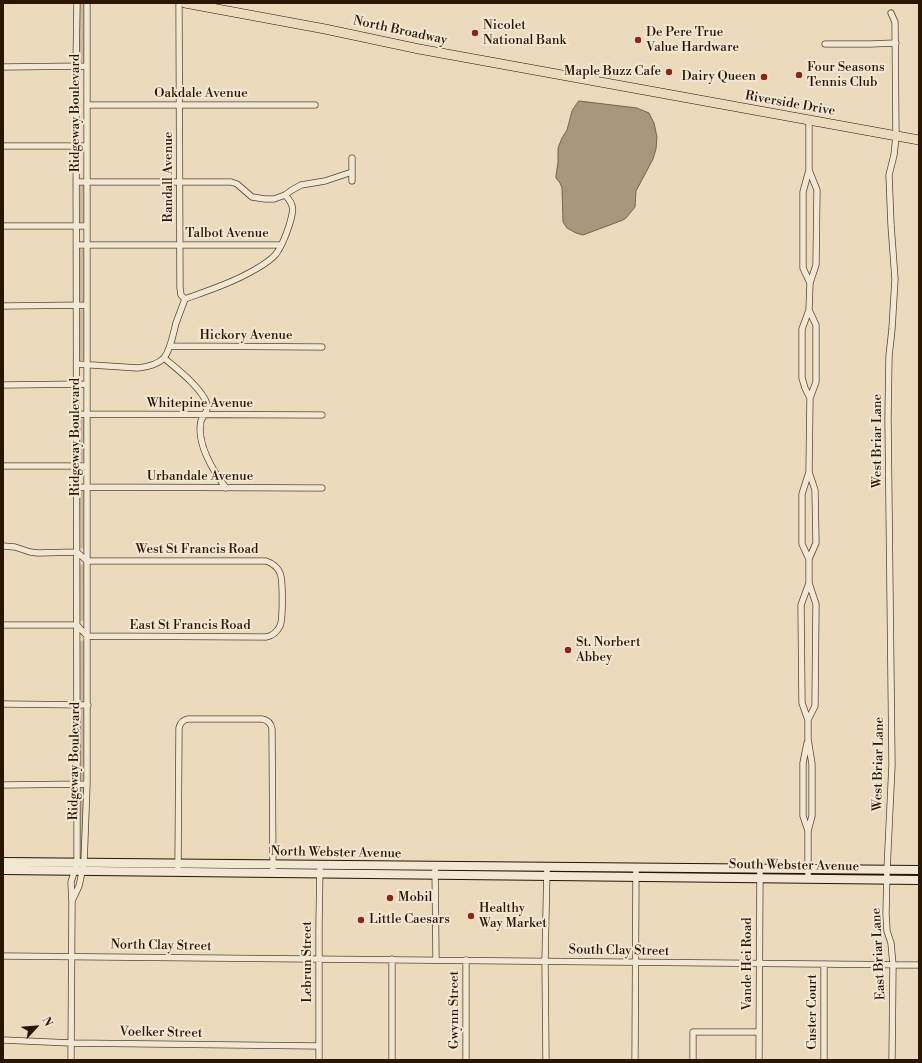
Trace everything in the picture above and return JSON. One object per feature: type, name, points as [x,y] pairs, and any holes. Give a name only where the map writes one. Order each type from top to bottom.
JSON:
[{"type":"main road","name":"North Broadway","points":[[185,3],[325,29],[419,49],[609,84]]},
{"type":"main road","name":"Riverside Drive","points":[[609,84],[919,140]]},
{"type":"main road","name":"North Webster Avenue","points":[[3,862],[669,868]]},
{"type":"main road","name":"South Webster Avenue","points":[[669,868],[919,870]]},
{"type":"main road","name":"North Webster Avenue","points":[[3,870],[78,872],[668,877]]},
{"type":"main road","name":"South Webster Avenue","points":[[668,877],[919,880]]},
{"type":"street","name":"Ridgeway Boulevard","points":[[77,3],[77,784],[80,863]]},
{"type":"street","name":"Ridgeway Boulevard","points":[[78,872],[87,784],[88,705],[87,3]]},
{"type":"street","name":"Randall Avenue","points":[[179,3],[180,288],[181,295],[185,299]]},
{"type":"street","name":"West Briar Lane","points":[[887,870],[892,765],[888,418],[889,356],[895,279],[889,176],[894,155],[896,136],[896,43],[895,22],[891,13]]},
{"type":"street","points":[[825,44],[896,43]]},
{"type":"street","points":[[3,66],[87,66]]},
{"type":"street","name":"Oakdale Avenue","points":[[87,105],[315,105]]},
{"type":"street","points":[[809,120],[809,170],[803,192],[803,268],[810,283]]},
{"type":"street","points":[[3,146],[87,146]]},
{"type":"street","points":[[352,158],[352,181]]},
{"type":"street","points":[[809,170],[817,190],[816,265],[810,283],[809,310],[802,329],[802,378],[810,398]]},
{"type":"street","points":[[77,182],[231,182],[237,184],[248,195],[257,199],[274,199],[285,195],[301,185],[325,181],[352,172]]},
{"type":"street","points":[[77,364],[138,368],[151,366],[164,358],[170,346],[185,299],[225,285],[244,276],[277,254],[286,235],[293,210],[292,202],[285,195]]},
{"type":"street","points":[[3,226],[87,226]]},
{"type":"street","name":"Talbot Avenue","points":[[77,245],[281,245]]},
{"type":"street","points":[[3,306],[87,305]]},
{"type":"street","points":[[809,310],[816,325],[816,382],[810,398],[809,472],[802,494],[802,544],[809,559]]},
{"type":"street","name":"Hickory Avenue","points":[[170,346],[322,347]]},
{"type":"street","points":[[164,358],[193,384],[202,395],[208,407],[201,420],[201,433],[204,450],[211,466],[226,488]]},
{"type":"street","points":[[3,385],[87,384]]},
{"type":"street","name":"Whitepine Avenue","points":[[77,414],[322,415]]},
{"type":"street","points":[[3,466],[87,466]]},
{"type":"street","points":[[808,720],[815,706],[816,635],[816,604],[809,583],[809,559],[816,543],[816,490],[809,472]]},
{"type":"street","name":"Urbandale Avenue","points":[[77,487],[322,488]]},
{"type":"street","points":[[3,546],[38,553],[77,552],[87,561]]},
{"type":"street","name":"West St Francis Road","points":[[87,561],[266,561],[277,568],[281,577],[282,618]]},
{"type":"street","points":[[808,878],[808,831],[812,816],[812,764],[808,738],[808,720],[802,702],[801,604],[809,583]]},
{"type":"street","name":"East St Francis Road","points":[[87,636],[266,637],[273,635],[277,631],[280,627],[282,618]]},
{"type":"street","points":[[3,625],[77,625],[87,636]]},
{"type":"street","points":[[3,704],[88,705]]},
{"type":"street","points":[[178,873],[179,725],[188,719],[262,719],[269,722],[272,727],[273,874]]},
{"type":"street","points":[[808,738],[803,762],[803,816],[808,831]]},
{"type":"street","points":[[3,784],[87,784]]},
{"type":"street","name":"Lebrun Street","points":[[319,1060],[320,865]]},
{"type":"street","points":[[435,866],[436,960]]},
{"type":"street","points":[[546,1060],[547,867]]},
{"type":"street","points":[[635,1060],[636,868]]},
{"type":"street","name":"Vande Hei Road","points":[[759,1060],[760,869]]},
{"type":"street","name":"East Briar Lane","points":[[887,870],[886,931],[891,943],[893,964],[892,1060]]},
{"type":"street","points":[[71,1060],[71,882],[78,872]]},
{"type":"street","points":[[72,902],[78,888],[78,872]]},
{"type":"street","name":"North Clay Street","points":[[3,956],[319,959]]},
{"type":"street","name":"South Clay Street","points":[[319,959],[919,965]]},
{"type":"street","points":[[392,960],[392,1060]]},
{"type":"street","name":"Gwynn Street","points":[[466,960],[466,1060]]},
{"type":"street","name":"Custer Court","points":[[824,964],[824,1060]]},
{"type":"street","points":[[693,1060],[693,1032],[759,1032]]},
{"type":"street","name":"Voelker Street","points":[[3,1040],[71,1043],[319,1046]]},
{"type":"shaded area","points":[[79,3],[84,3],[84,62],[81,63],[80,61]]},
{"type":"shaded area","points":[[579,101],[637,108],[649,113],[654,123],[657,137],[653,159],[636,191],[635,207],[623,220],[583,235],[567,228],[563,222],[562,188],[556,178],[558,148],[567,130],[572,111]]},
{"type":"shaded area","points":[[83,185],[84,221],[81,223],[80,186]]},
{"type":"shaded area","points":[[80,249],[84,250],[83,302],[80,300]]},
{"type":"shaded area","points":[[81,309],[84,310],[84,359],[81,361],[80,311]]},
{"type":"shaded area","points":[[83,418],[84,460],[82,462],[80,460],[79,420]]},
{"type":"shaded area","points":[[80,491],[83,491],[84,493],[84,546],[82,549],[80,547]]},
{"type":"shaded area","points":[[81,564],[84,566],[84,619],[80,621],[80,566]]},
{"type":"shaded area","points":[[82,640],[84,642],[85,699],[81,701],[80,642]]},
{"type":"shaded area","points":[[81,708],[84,710],[84,779],[82,781],[80,779],[79,710]]},
{"type":"shaded area","points":[[81,788],[84,790],[81,857],[79,790]]},
{"type":"place","name":"Nicolet National Bank","points":[[475,33]]},
{"type":"place","name":"De Pere True Value Hardware","points":[[638,40]]},
{"type":"place","name":"Maple Buzz Cafe","points":[[669,72]]},
{"type":"place","name":"Four Seasons Tennis Club","points":[[799,75]]},
{"type":"place","name":"Dairy Queen","points":[[764,77]]},
{"type":"place","name":"St. Norbert Abbey","points":[[568,650]]},
{"type":"place","name":"Mobil","points":[[390,898]]},
{"type":"place","name":"Healthy Way Market","points":[[471,916]]},
{"type":"place","name":"Little Caesars","points":[[361,920]]}]
